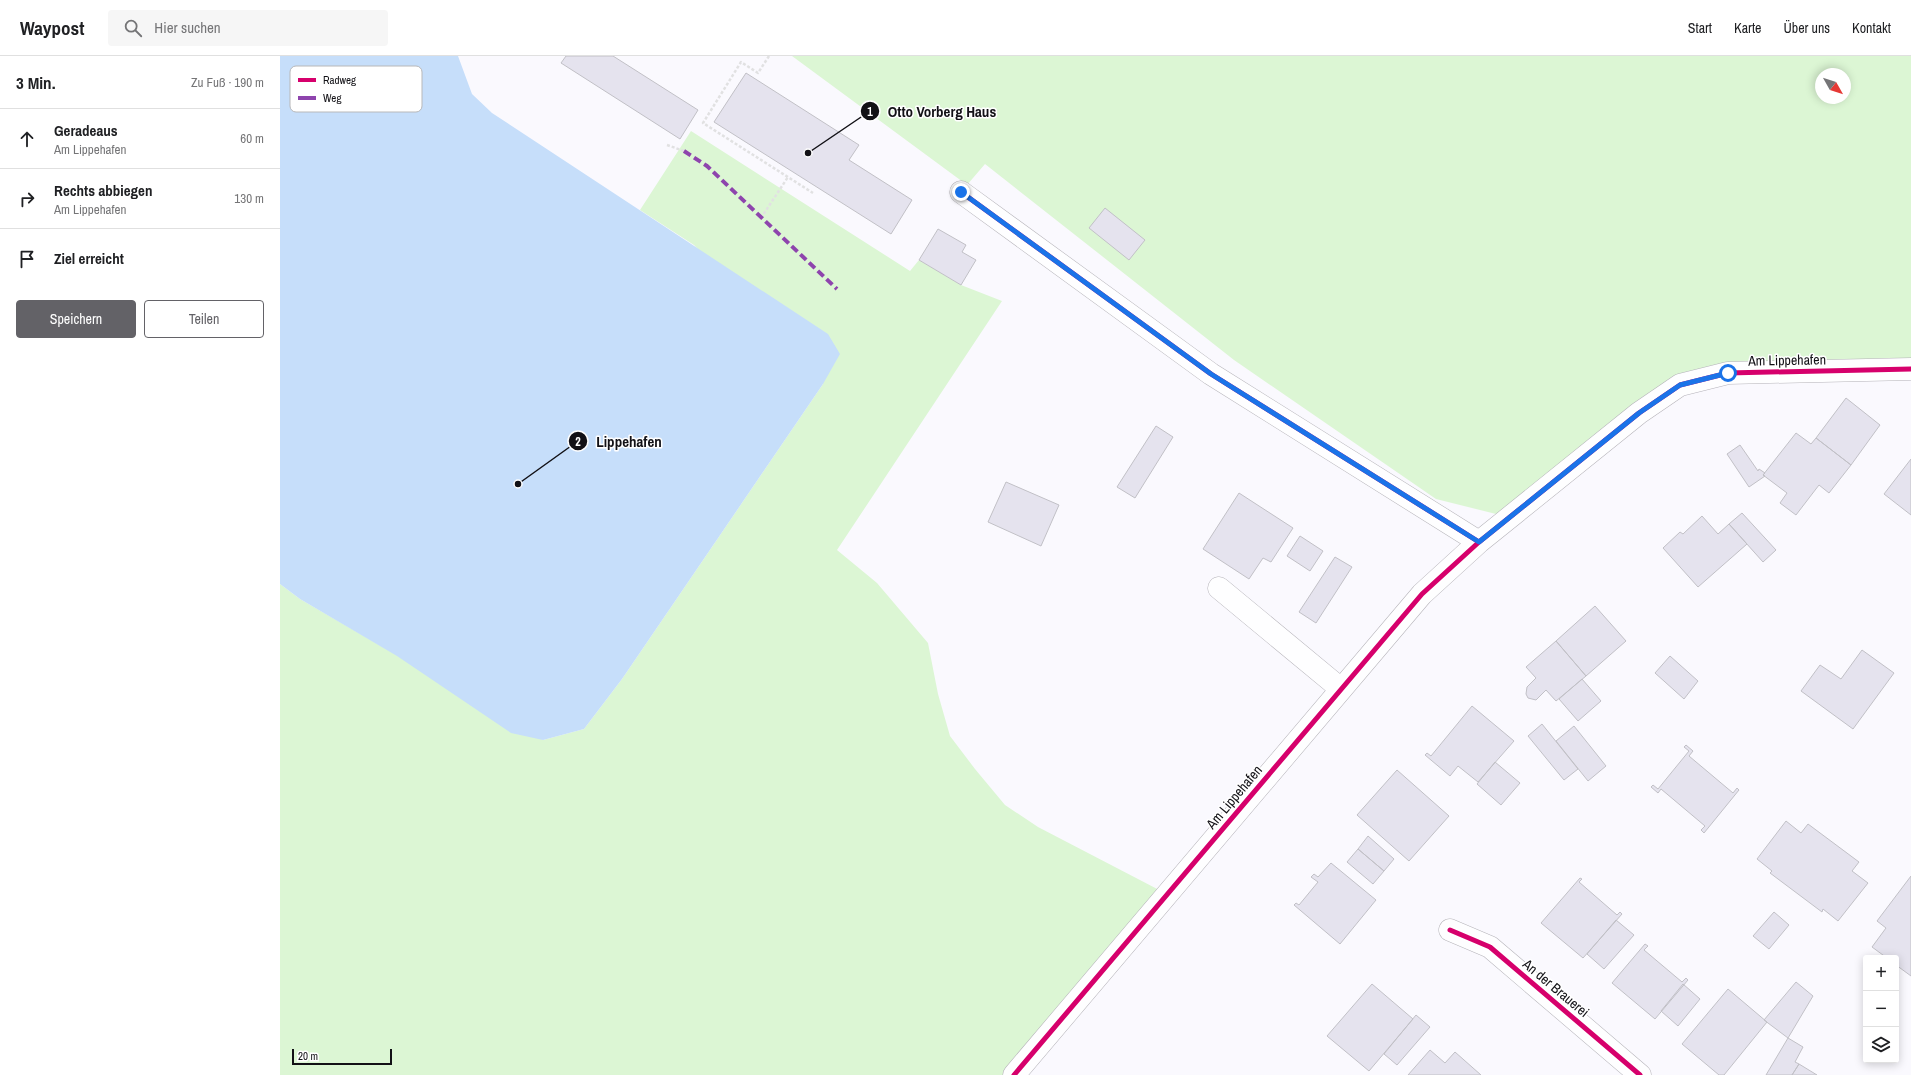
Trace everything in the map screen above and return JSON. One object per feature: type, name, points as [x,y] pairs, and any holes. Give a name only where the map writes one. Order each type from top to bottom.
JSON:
[{"type":"street","points":[[961,192],[1211,374],[1479,542]]},
{"type":"street","name":"Am Lippehafen","points":[[1014,1075],[1422,594],[1479,542],[1639,413],[1680,385],[1728,373],[1911,369]]},
{"type":"street","points":[[1219,588],[1341,689]]},
{"type":"street","name":"An der Brauerei","points":[[1450,930],[1490,947],[1640,1075]]},
{"type":"path","points":[[769,56],[758,73],[741,62],[703,123],[813,193]]},
{"type":"path","points":[[667,145],[684,151]]},
{"type":"path","points":[[761,218],[788,177]]},
{"type":"green space","points":[[792,56],[1911,56],[1911,365],[1679,381],[1504,516],[1436,499],[1234,360],[985,164],[967,185]]},
{"type":"green space","points":[[691,131],[910,271],[919,260],[961,285],[1002,301],[837,550],[877,583],[928,643],[938,694],[950,736],[1005,805],[1038,827],[1163,892],[1009,1075],[280,1075],[280,584],[300,599],[543,740],[584,729],[622,679],[823,384],[694,245],[640,210]]},
{"type":"water","points":[[280,56],[458,56],[472,94],[492,113],[828,334],[840,354],[823,384],[622,679],[584,729],[543,740],[511,733],[397,656],[300,599],[280,584]]},
{"type":"building","points":[[566,56],[613,56],[698,110],[680,139],[561,63]]},
{"type":"building","points":[[746,73],[859,145],[849,160],[912,200],[891,234],[714,122]]},
{"type":"building","points":[[1105,208],[1145,240],[1129,260],[1089,228]]},
{"type":"building","points":[[938,229],[966,245],[962,252],[976,260],[961,285],[919,260]]},
{"type":"building","points":[[1846,398],[1880,425],[1851,465],[1816,438]]},
{"type":"building","points":[[1156,426],[1173,437],[1135,498],[1117,487]]},
{"type":"building","points":[[1796,433],[1811,444],[1816,438],[1851,465],[1829,493],[1819,485],[1796,515],[1780,503],[1787,493],[1763,475]]},
{"type":"building","points":[[1740,445],[1758,471],[1759,469],[1765,473],[1763,475],[1765,476],[1749,487],[1727,454]]},
{"type":"building","points":[[1911,459],[1911,515],[1884,494]]},
{"type":"building","points":[[1006,482],[1059,505],[1041,546],[988,522]]},
{"type":"building","points":[[1239,493],[1293,528],[1271,562],[1263,558],[1249,579],[1203,549]]},
{"type":"building","points":[[1742,513],[1776,550],[1763,562],[1729,524]]},
{"type":"building","points":[[1702,516],[1718,534],[1729,524],[1747,544],[1698,587],[1663,548],[1680,532],[1683,534]]},
{"type":"building","points":[[1300,536],[1323,551],[1310,571],[1287,556]]},
{"type":"building","points":[[1335,557],[1352,567],[1316,623],[1299,612]]},
{"type":"building","points":[[1595,606],[1626,641],[1586,676],[1556,641]]},
{"type":"building","points":[[1556,641],[1586,676],[1556,701],[1546,690],[1536,700],[1528,698],[1526,694],[1527,687],[1536,678],[1526,667]]},
{"type":"building","points":[[1862,650],[1894,673],[1853,729],[1801,691],[1820,665],[1841,679]]},
{"type":"building","points":[[1670,656],[1698,681],[1684,699],[1655,673]]},
{"type":"building","points":[[1582,679],[1601,701],[1578,721],[1559,699]]},
{"type":"building","points":[[1472,706],[1514,741],[1478,782],[1458,766],[1450,776],[1425,755],[1427,753],[1431,756]]},
{"type":"building","points":[[1542,724],[1578,769],[1564,780],[1528,736]]},
{"type":"building","points":[[1574,726],[1606,766],[1588,781],[1556,741]]},
{"type":"building","points":[[1686,745],[1693,751],[1689,756],[1733,793],[1737,788],[1739,790],[1704,833],[1701,830],[1705,826],[1661,789],[1658,793],[1651,787],[1653,785],[1658,789],[1689,751],[1684,747]]},
{"type":"building","points":[[1495,762],[1520,783],[1501,805],[1477,784]]},
{"type":"building","points":[[1397,770],[1449,816],[1409,861],[1357,815]]},
{"type":"building","points":[[1786,821],[1801,833],[1808,824],[1859,862],[1852,871],[1868,883],[1838,921],[1823,909],[1822,912],[1770,873],[1772,871],[1757,859]]},
{"type":"building","points":[[1368,836],[1394,859],[1384,871],[1358,849]]},
{"type":"building","points":[[1358,849],[1384,871],[1373,884],[1347,862]]},
{"type":"building","points":[[1331,863],[1376,900],[1340,944],[1294,905],[1296,903],[1299,905],[1318,882],[1311,877],[1314,874],[1318,877]]},
{"type":"building","points":[[1911,876],[1911,976],[1899,967],[1899,955],[1883,955],[1872,947],[1886,928],[1877,921]]},
{"type":"building","points":[[1580,878],[1582,879],[1579,882],[1617,915],[1620,912],[1622,914],[1583,958],[1541,923]]},
{"type":"building","points":[[1774,912],[1789,925],[1769,949],[1753,936]]},
{"type":"building","points":[[1616,920],[1634,935],[1604,969],[1587,954]]},
{"type":"building","points":[[1645,944],[1648,946],[1644,950],[1682,982],[1686,978],[1688,980],[1655,1019],[1612,983]]},
{"type":"building","points":[[1796,982],[1813,996],[1788,1038],[1764,1020]]},
{"type":"building","points":[[1372,984],[1413,1019],[1369,1071],[1327,1036]]},
{"type":"building","points":[[1683,984],[1700,999],[1678,1026],[1661,1011]]},
{"type":"building","points":[[1728,989],[1767,1022],[1724,1075],[1719,1075],[1682,1044]]},
{"type":"building","points":[[1416,1015],[1430,1027],[1397,1065],[1384,1054]]},
{"type":"building","points":[[1788,1038],[1803,1047],[1795,1062],[1799,1064],[1792,1075],[1766,1075]]},
{"type":"building","points":[[1430,1050],[1445,1063],[1455,1052],[1481,1075],[1408,1075]]},
{"type":"building","points":[[1799,1064],[1817,1075],[1792,1075]]},
{"type":"marked path","points":[[684,151],[707,166],[837,289]]},
{"type":"cycle path","points":[[961,192],[1211,374],[1479,542]]},
{"type":"cycle path","points":[[1014,1075],[1422,594],[1479,542],[1639,413],[1680,385],[1728,373],[1911,369]]},
{"type":"cycle path","points":[[1450,930],[1490,947],[1640,1075]]},
{"type":"place","name":"Otto Vorberg Haus","points":[[808,153]]},
{"type":"place","name":"Lippehafen","points":[[518,484]]},
{"type":"route","points":[[961,192],[1211,374],[1479,542],[1639,413],[1680,385],[1728,373]]}]
